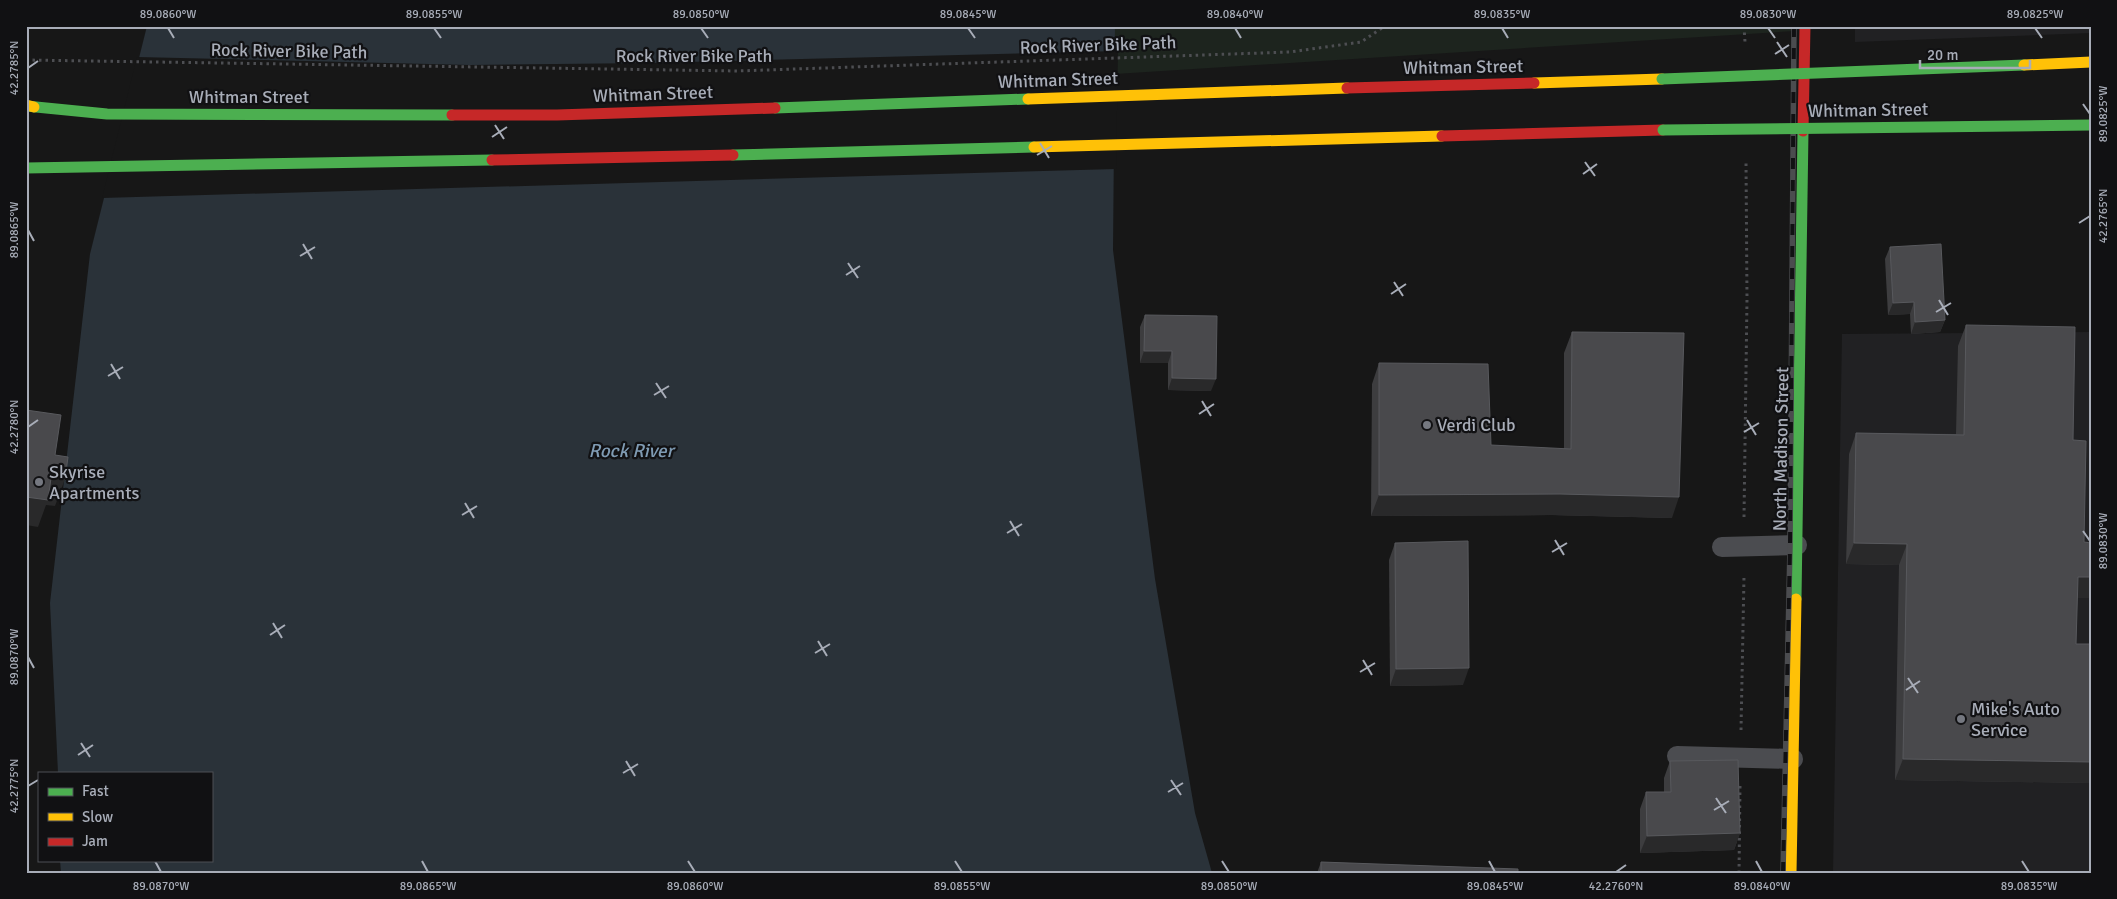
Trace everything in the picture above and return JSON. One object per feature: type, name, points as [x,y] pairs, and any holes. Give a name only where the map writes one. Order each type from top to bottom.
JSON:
[{"type":"main road","name":"North Madison Street","points":[[1790,873],[1805,26]]},
{"type":"main road","name":"Whitman Street","points":[[29,106],[107,114],[557,115],[1381,87],[1662,80],[2091,62]]},
{"type":"main road","name":"Whitman Street","points":[[31,168],[613,158],[1381,136],[2091,124]]},
{"type":"lane","points":[[1722,547],[1797,545]]},
{"type":"lane","points":[[1677,756],[1793,759]]},
{"type":"path","name":"Rock River Bike Path","points":[[26,60],[738,71],[1290,52],[1360,42],[1385,26]]},
{"type":"path","points":[[1739,873],[1747,299]]},
{"type":"shaded area","points":[[1115,26],[1794,26],[1794,31],[1115,74]]},
{"type":"shaded area","points":[[1855,26],[2091,26],[2091,33],[1855,42]]},
{"type":"shaded area","points":[[2091,332],[2091,873],[1833,873],[1842,334]]},
{"type":"water","name":"Rock River","points":[[147,26],[1115,26],[1113,250],[1155,579],[1195,813],[1212,873],[61,873],[60,862],[212,862],[212,772],[58,772],[50,603],[90,254]]},
{"type":"pier","points":[[1118,51],[1116,169],[102,198],[137,57],[470,65],[649,63]]},
{"type":"building","points":[[1941,244],[1945,320],[1915,322],[1914,302],[1893,303],[1890,247]]},
{"type":"building","points":[[1145,315],[1217,316],[1216,379],[1172,378],[1172,351],[1144,351]]},
{"type":"building","points":[[1966,325],[2075,327],[2073,440],[2086,441],[2084,542],[2091,543],[2091,577],[2078,577],[2076,644],[2091,644],[2091,762],[1903,759],[1907,544],[1854,543],[1856,433],[1964,435]]},
{"type":"building","name":"Verdi Club","points":[[1572,332],[1684,333],[1679,497],[1560,494],[1379,495],[1379,363],[1488,364],[1491,445],[1571,449]]},
{"type":"building","points":[[26,410],[61,415],[55,455],[68,457],[65,479],[51,478],[48,500],[26,497]]},
{"type":"building","points":[[1468,541],[1469,668],[1396,669],[1395,543]]},
{"type":"building","points":[[1738,760],[1740,833],[1647,836],[1646,792],[1671,792],[1670,761]]},
{"type":"building","points":[[1321,862],[1518,869],[1518,873],[1321,873]]},
{"type":"railway","points":[[1783,873],[1790,546],[1794,26]]},
{"type":"traffic: fast","points":[[1662,79],[2024,65]]},
{"type":"traffic: fast","points":[[775,108],[1028,99]]},
{"type":"traffic: fast","points":[[26,106],[107,114],[452,115]]},
{"type":"traffic: fast","points":[[1663,130],[2091,125]]},
{"type":"traffic: fast","points":[[1796,599],[1803,131]]},
{"type":"traffic: fast","points":[[733,155],[1034,147]]},
{"type":"traffic: fast","points":[[26,168],[492,160]]},
{"type":"traffic: slow","points":[[2024,65],[2091,62]]},
{"type":"traffic: slow","points":[[1534,83],[1662,79]]},
{"type":"traffic: slow","points":[[1028,99],[1347,88]]},
{"type":"traffic: slow","points":[[26,105],[34,107]]},
{"type":"traffic: slow","points":[[1034,147],[1442,136]]},
{"type":"traffic: slow","points":[[1791,873],[1796,599]]},
{"type":"traffic: jam","points":[[1803,131],[1805,26]]},
{"type":"traffic: jam","points":[[1347,88],[1534,83]]},
{"type":"traffic: jam","points":[[452,115],[557,115],[775,108]]},
{"type":"traffic: jam","points":[[1442,136],[1663,130]]},
{"type":"traffic: jam","points":[[492,160],[733,155]]},
{"type":"place","name":"Verdi Club","points":[[1427,425]]},
{"type":"place","name":"Skyrise Apartments","points":[[39,482]]},
{"type":"place","name":"Mike's Auto Service","points":[[1961,719]]}]
